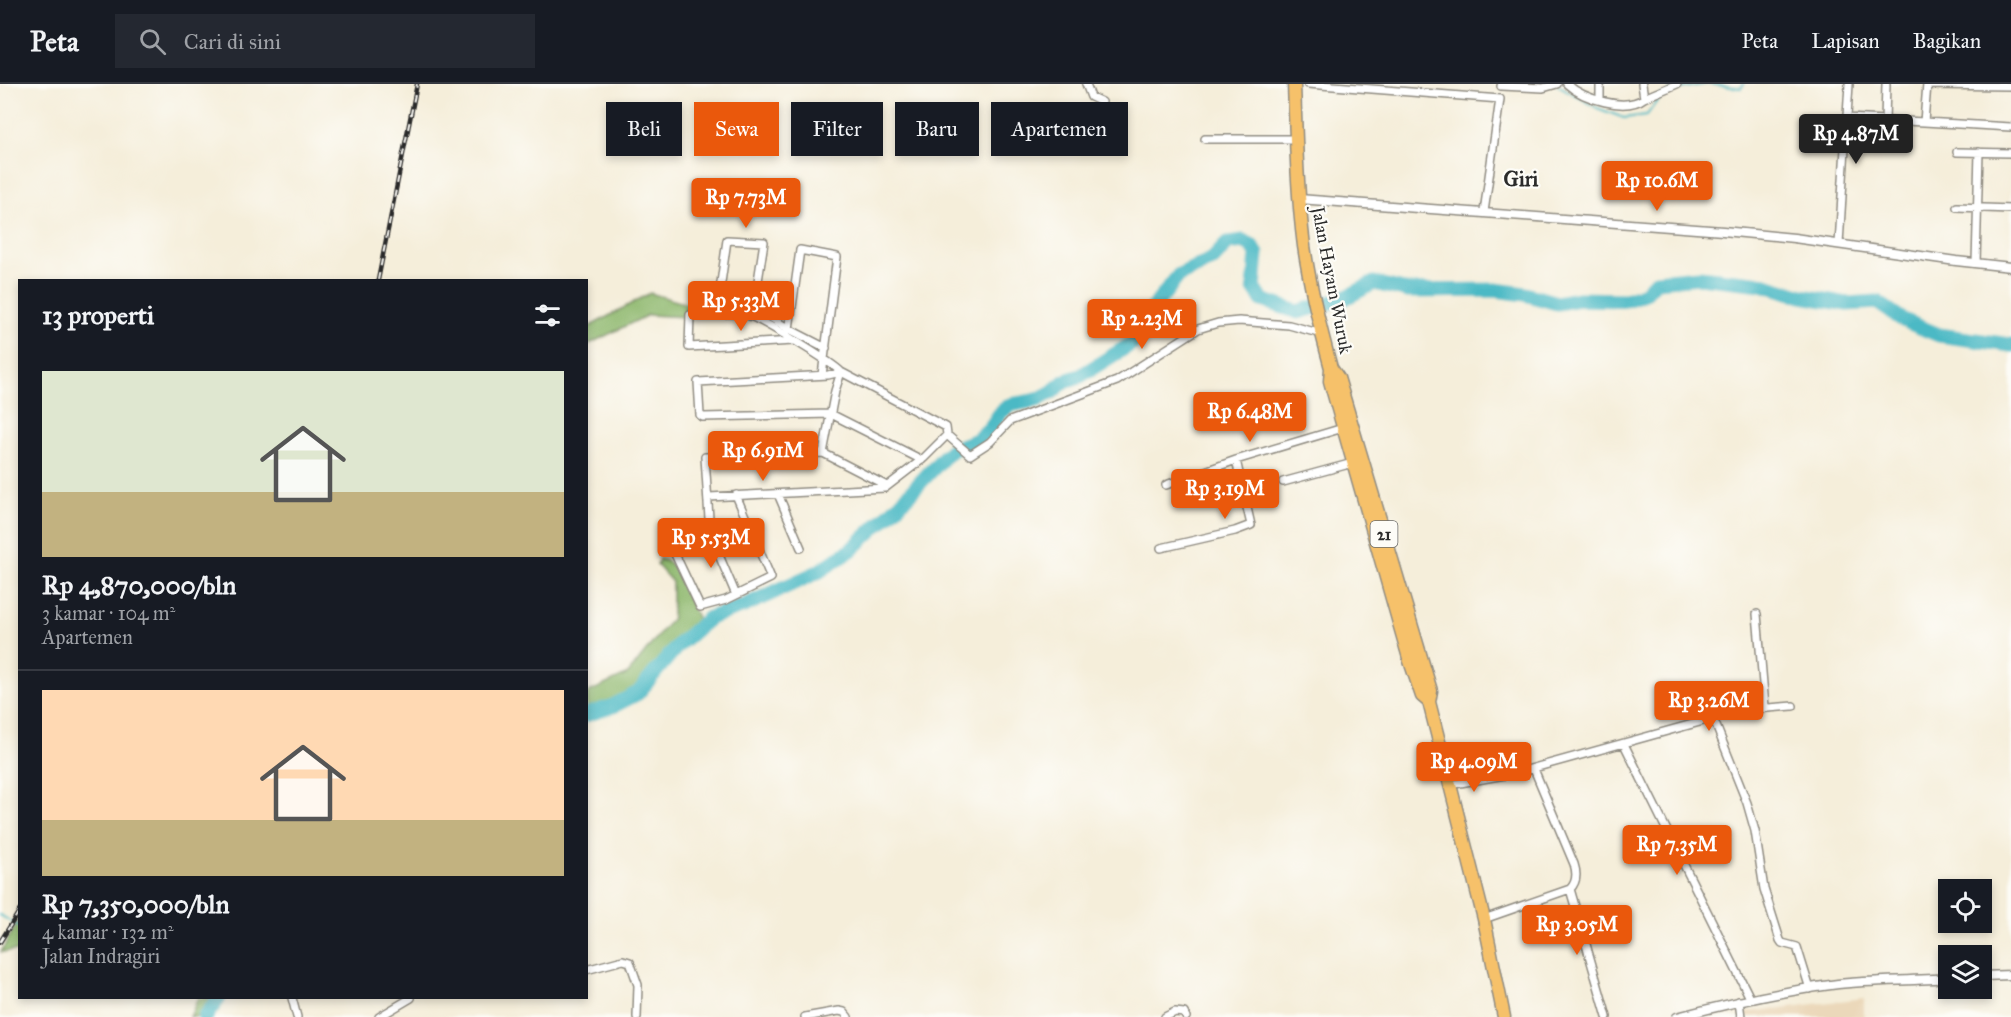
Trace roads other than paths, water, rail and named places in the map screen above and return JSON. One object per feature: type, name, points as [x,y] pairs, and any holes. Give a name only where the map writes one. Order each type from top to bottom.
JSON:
[{"type":"highway","name":"21","points":[[1294,84],[1299,199]]},
{"type":"highway","name":"Jalan Hayam Wuruk","points":[[1299,199],[1311,288],[1330,368],[1330,381],[1409,658],[1422,696],[1429,702]]},
{"type":"highway","name":"Jalan Hayam Wuruk","points":[[1330,368],[1338,378],[1431,691],[1429,702],[1484,919],[1504,1017]]},
{"type":"street","points":[[1086,84],[1091,98],[1102,102]]},
{"type":"street","points":[[1308,84],[1500,99]]},
{"type":"street","points":[[1567,84],[1584,95],[1628,105],[1640,102],[1644,98],[1677,84]]},
{"type":"street","points":[[1600,84],[1600,99]]},
{"type":"street","points":[[1642,84],[1644,98]]},
{"type":"street","points":[[1839,244],[1849,84]]},
{"type":"street","points":[[1885,121],[1886,84]]},
{"type":"street","points":[[1484,212],[1501,85],[1553,85]]},
{"type":"street","points":[[1924,122],[1927,85],[2011,86]]},
{"type":"street","points":[[1847,118],[2011,127]]},
{"type":"street","points":[[1205,139],[1296,139]]},
{"type":"street","points":[[1957,152],[2011,153]]},
{"type":"street","points":[[1976,263],[1979,152]]},
{"type":"street","points":[[1299,199],[1723,231],[2011,267]]},
{"type":"street","points":[[1957,207],[2011,209]]},
{"type":"street","points":[[753,317],[754,307],[764,242],[727,240],[718,304],[754,307],[826,348]]},
{"type":"street","points":[[789,329],[800,250],[837,257],[822,375]]},
{"type":"street","points":[[794,342],[689,347],[690,315],[753,317],[824,360],[841,372],[946,427],[947,435],[970,455],[990,442],[1010,421],[1116,381],[1198,329],[1218,323],[1239,321],[1321,329]]},
{"type":"street","points":[[841,372],[698,382],[700,415],[703,417],[831,414],[922,460]]},
{"type":"street","points":[[823,453],[841,372]]},
{"type":"street","points":[[1166,485],[1236,460],[1343,428]]},
{"type":"street","points":[[709,497],[885,488],[922,460],[947,435]]},
{"type":"street","points":[[736,595],[710,534],[705,458],[823,453],[887,486]]},
{"type":"street","points":[[1161,548],[1235,531],[1251,525],[1236,460]]},
{"type":"street","points":[[1283,482],[1353,463]]},
{"type":"street","points":[[778,494],[801,548]]},
{"type":"street","points":[[710,534],[674,552],[699,607],[726,600],[771,578],[736,495]]},
{"type":"street","points":[[1757,614],[1765,708]]},
{"type":"street","points":[[1449,785],[1534,769],[1743,710],[1792,706]]},
{"type":"street","points":[[1713,718],[1747,804],[1755,831],[1764,889],[1779,939],[1782,943],[1797,947],[1810,988]]},
{"type":"street","points":[[1624,744],[1750,998]]},
{"type":"street","points":[[1534,769],[1576,872],[1573,886],[1607,1017]]},
{"type":"street","points":[[1484,919],[1573,886]]},
{"type":"street","points":[[588,969],[623,960],[630,962],[638,985],[637,1017]]},
{"type":"street","points":[[1992,976],[2011,975]]},
{"type":"street","points":[[1677,1017],[1750,998],[1810,988],[1866,982],[1938,978]]},
{"type":"street","points":[[292,999],[297,1017]]},
{"type":"street","points":[[379,1017],[409,999]]},
{"type":"street","points":[[1739,1001],[1741,1017]]},
{"type":"street","points":[[805,1017],[839,1011],[844,1012],[848,1017]]},
{"type":"street","points":[[1165,1017],[1180,1012],[1186,1017]]},
{"type":"waterway","points":[[1669,91],[1706,84]]},
{"type":"waterway","points":[[1708,84],[1741,88],[1744,84]]},
{"type":"waterway","points":[[1558,85],[1597,108],[1624,118],[1647,115],[1662,94]]},
{"type":"waterway","points":[[588,714],[613,706],[638,693],[679,644],[709,618],[744,606],[818,572],[851,550],[900,504],[945,456],[953,449],[977,440],[1010,405],[1037,400],[1052,392],[1065,381],[1080,376],[1139,339],[1149,327],[1153,308],[1179,275],[1213,259],[1228,243],[1243,241],[1251,245],[1257,254],[1254,288],[1262,300],[1298,312],[1343,299],[1374,283],[1408,291],[1495,290],[1525,294],[1557,303],[1579,299],[1626,300],[1645,293],[1656,281],[1699,277],[1762,284],[1802,296],[1847,304],[1877,302],[1903,320],[1939,335],[2011,345]]},
{"type":"waterway","points":[[0,915],[18,926]]},
{"type":"waterway","points":[[205,1017],[218,999]]},
{"type":"railway","points":[[378,279],[417,84]]},
{"type":"railway","points":[[0,942],[18,913]]},
{"type":"district","name":"Giri","points":[[1521,179]]}]
